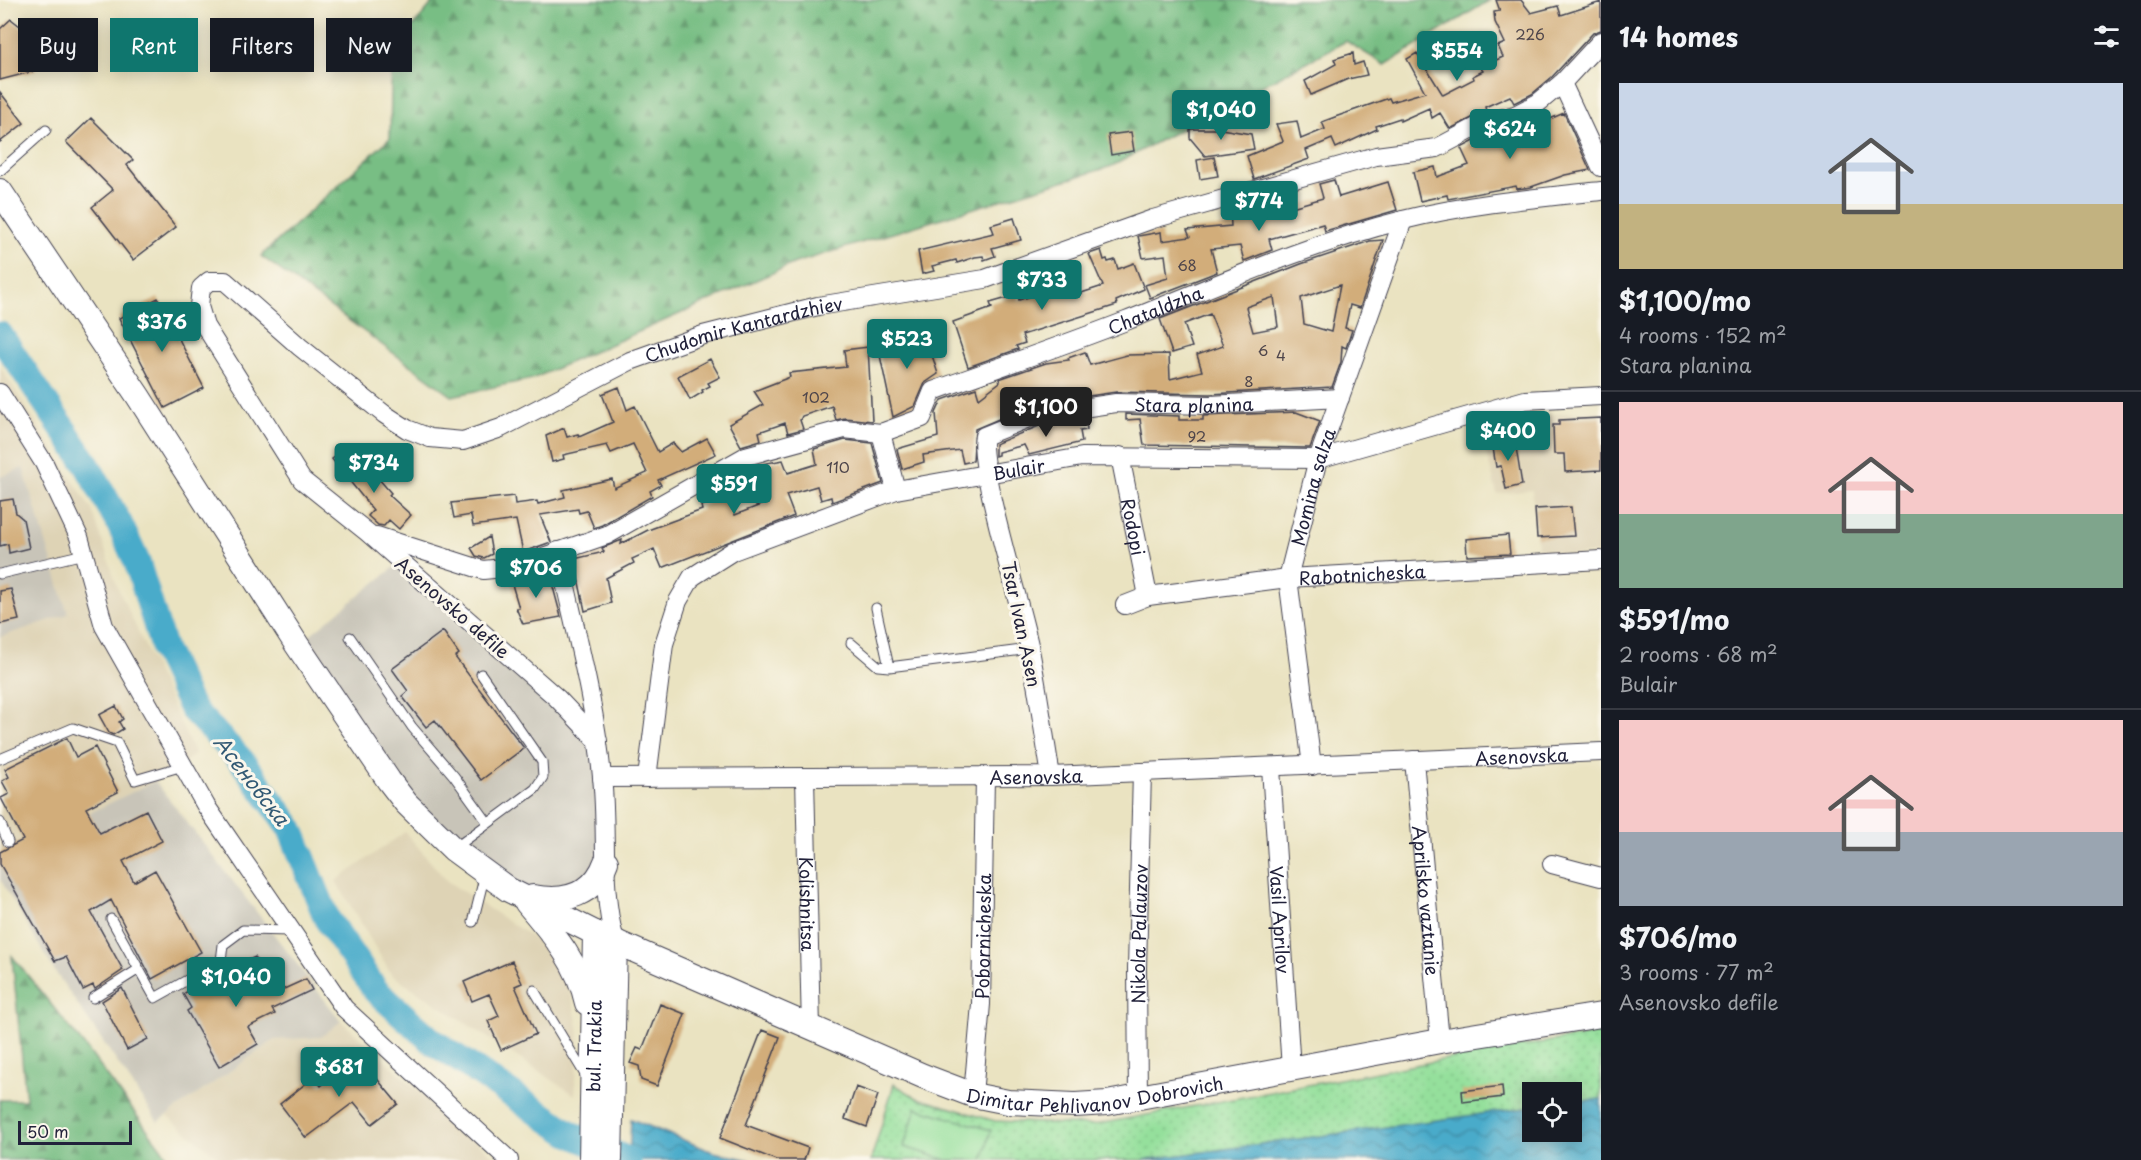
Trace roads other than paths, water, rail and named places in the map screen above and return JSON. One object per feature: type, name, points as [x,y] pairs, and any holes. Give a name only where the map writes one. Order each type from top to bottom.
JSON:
[{"type":"main road","points":[[0,191],[138,396],[372,756],[406,803],[453,849],[485,874],[515,893],[567,952],[583,987],[593,1031]]},
{"type":"main road","points":[[515,893],[544,899],[568,898],[590,888],[598,881],[606,862]]},
{"type":"main road","name":"Dimitar Pehlivanov Dobrovich","points":[[515,893],[605,937],[811,1029],[974,1095],[1043,1105],[1076,1106],[1138,1098],[1440,1041],[1601,1015]]},
{"type":"main road","name":"bul. Trakia","points":[[591,1160],[614,986],[605,937]]},
{"type":"main road","name":"bul. Trakia","points":[[605,937],[593,1031],[598,1099],[610,1160]]},
{"type":"main road","points":[[614,986],[621,973],[631,964],[662,962]]},
{"type":"street","name":"Chudomir Kantardzhiev","points":[[302,480],[205,326],[199,306],[201,288],[209,281],[225,281],[300,347],[407,429],[430,438],[463,441],[501,428],[630,361],[703,335],[818,306],[985,279],[1153,219],[1376,156],[1437,148],[1482,124],[1515,115],[1538,103],[1562,83],[1601,41]]},
{"type":"street","points":[[1562,83],[1601,167]]},
{"type":"street","name":"Chataldzha","points":[[367,532],[483,570],[514,567],[608,535],[746,456],[844,429],[881,433],[921,418],[933,391],[1123,322],[1259,267],[1404,220],[1489,203],[1601,191]]},
{"type":"street","name":"Momina salza","points":[[1312,766],[1288,578],[1318,459],[1404,220]]},
{"type":"street","points":[[0,393],[44,463],[79,537],[104,626],[206,806],[344,1008],[509,1160]]},
{"type":"street","name":"Bulair","points":[[646,778],[664,644],[678,601],[692,577],[733,551],[896,490],[1082,457],[1318,459],[1525,400],[1601,396]]},
{"type":"street","name":"Stara planina","points":[[987,474],[984,436],[1036,415],[1116,403],[1210,405],[1340,398]]},
{"type":"street","points":[[881,433],[896,490]]},
{"type":"street","name":"Rodopi","points":[[1120,456],[1148,596]]},
{"type":"street","name":"Tsar Ivan Asen","points":[[987,474],[1030,649],[1051,776]]},
{"type":"street","name":"Asenovsko defile","points":[[302,480],[367,532],[557,698],[598,741]]},
{"type":"street","points":[[558,551],[598,741],[606,862],[605,937]]},
{"type":"street","name":"Rabotnicheska","points":[[1125,605],[1148,596],[1288,578],[1601,560]]},
{"type":"street","name":"Asenovska","points":[[602,778],[1051,776],[1601,752]]},
{"type":"street","name":"Aprilsko vaztanie","points":[[1414,760],[1440,1041]]},
{"type":"street","name":"Vasil Aprilov","points":[[1271,768],[1291,1069]]},
{"type":"street","name":"Nikola Palauzov","points":[[1138,1098],[1137,968],[1142,772]]},
{"type":"street","name":"Pobornicheska","points":[[974,1095],[981,1004],[985,777]]},
{"type":"street","name":"Kolishnitsa","points":[[805,778],[811,1029]]},
{"type":"street","points":[[1552,864],[1601,877]]},
{"type":"lane","points":[[0,171],[46,130]]},
{"type":"lane","points":[[0,574],[84,554]]},
{"type":"lane","points":[[876,608],[889,667]]},
{"type":"lane","points":[[350,637],[412,727],[454,776],[488,823]]},
{"type":"lane","points":[[851,643],[878,666],[889,667],[1030,649]]},
{"type":"lane","points":[[453,849],[535,789],[540,784],[544,770],[538,756],[481,674]]},
{"type":"lane","points":[[0,759],[73,728],[117,743],[135,780],[183,766]]},
{"type":"lane","points":[[0,822],[8,842]]},
{"type":"lane","points":[[473,922],[485,874]]},
{"type":"lane","points":[[111,919],[155,998],[221,961],[223,945],[243,930],[290,931]]},
{"type":"lane","points":[[93,998],[139,969]]},
{"type":"lane","points":[[534,990],[598,1099]]},
{"type":"water","points":[[1601,1099],[1601,1160],[1144,1160],[1522,1108],[1522,1142],[1582,1142],[1582,1101]]},
{"type":"water","points":[[631,1119],[713,1152],[750,1160],[629,1160]]},
{"type":"waterway","name":"Асеновска","points":[[0,335],[86,463],[119,523],[137,562],[164,650],[192,709],[241,760],[290,827],[327,919],[376,991],[432,1041],[569,1133],[628,1160]]}]
